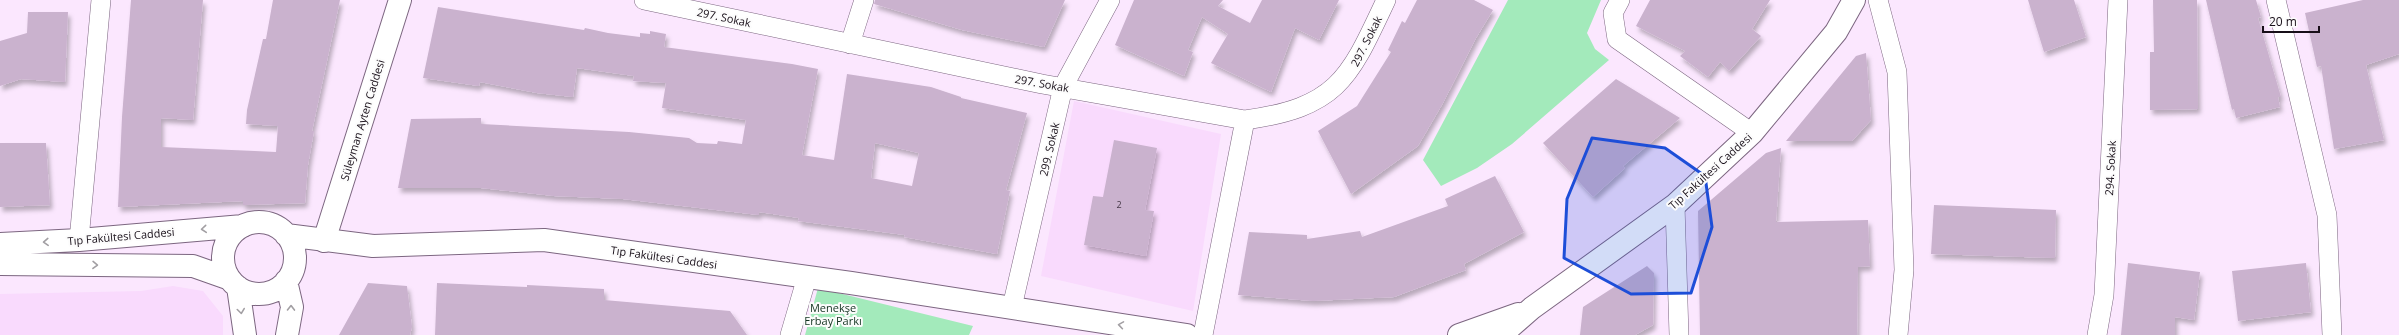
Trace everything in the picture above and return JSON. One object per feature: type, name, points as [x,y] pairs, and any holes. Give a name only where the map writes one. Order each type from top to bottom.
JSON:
[{"type":"main road","name":"Süleyman Ayten Caddesi","points":[[324,241],[400,0]]},
{"type":"main road","name":"Tıp Fakültesi Caddesi","points":[[1532,308],[1675,205],[1752,134],[1836,32],[1854,0]]},
{"type":"main road","points":[[0,264],[194,266],[233,283],[252,293],[262,293],[279,289],[286,281],[292,270],[294,258],[294,250],[286,235],[270,224],[252,223],[242,226],[235,232],[225,246],[223,265],[233,283],[245,335]]},
{"type":"main road","name":"Tıp Fakültesi Caddesi","points":[[0,244],[79,240],[242,226]]},
{"type":"main road","name":"Tıp Fakültesi Caddesi","points":[[286,235],[373,246],[544,240],[1012,307],[1039,313]]},
{"type":"main road","points":[[286,281],[292,307],[287,335]]},
{"type":"main road","points":[[1459,335],[1532,308]]},
{"type":"main road","points":[[1501,335],[1532,308]]},
{"type":"main road","points":[[1039,313],[1076,335]]},
{"type":"main road","points":[[1039,313],[1187,335]]},
{"type":"street","points":[[79,240],[101,0]]},
{"type":"street","name":"297. Sokak","points":[[644,0],[850,44],[1063,87],[1245,120],[1270,116],[1304,106],[1334,87],[1353,67],[1386,0]]},
{"type":"street","points":[[850,44],[864,0]]},
{"type":"street","name":"299. Sokak","points":[[1012,307],[1063,87],[1110,0]]},
{"type":"street","points":[[1620,0],[1613,13],[1617,39],[1752,134]]},
{"type":"street","points":[[1878,0],[1897,72],[1904,270],[1898,335]]},
{"type":"street","name":"294. Sokak","points":[[2097,335],[2104,295],[2118,0]]},
{"type":"street","points":[[2276,0],[2327,215],[2332,335]]},
{"type":"street","points":[[1204,335],[1245,120]]},
{"type":"street","points":[[1675,205],[1679,335]]},
{"type":"street","points":[[790,335],[807,277]]},
{"type":"highlighted area","points":[[1592,138],[1665,148],[1705,176],[1712,227],[1691,293],[1631,294],[1564,258],[1567,199]]},
{"type":"shaded area","points":[[1074,101],[1221,134],[1193,311],[1041,276]]},
{"type":"shaded area","points":[[173,286],[203,291],[223,316],[223,335],[0,335],[0,294],[141,291]]},
{"type":"green space","points":[[1508,0],[1601,0],[1587,33],[1595,49],[1609,60],[1512,144],[1477,168],[1441,186],[1423,160]]},
{"type":"green space","name":"Menekşe Erbay Parkı","points":[[818,288],[973,326],[969,335],[805,335]]},
{"type":"building","points":[[131,0],[203,0],[193,120],[161,118],[161,147],[276,152],[278,126],[246,124],[247,110],[263,39],[266,39],[273,0],[340,0],[312,131],[314,131],[308,165],[305,203],[243,205],[243,201],[118,207],[122,117]]},
{"type":"building","points":[[875,0],[1065,0],[1044,47],[962,30],[874,4]]},
{"type":"building","points":[[1134,0],[1223,0],[1218,6],[1250,23],[1262,0],[1339,0],[1319,40],[1295,28],[1271,92],[1211,63],[1228,34],[1202,17],[1188,50],[1193,52],[1184,76],[1115,45]]},
{"type":"building","points":[[1417,0],[1474,0],[1493,10],[1476,38],[1443,103],[1418,146],[1351,194],[1318,131],[1357,106],[1391,52],[1388,50],[1402,21],[1405,23]]},
{"type":"building","points":[[1650,0],[1770,0],[1752,29],[1761,36],[1729,71],[1720,62],[1708,77],[1680,56],[1685,51],[1636,26]]},
{"type":"building","points":[[2028,0],[2074,0],[2086,37],[2044,52]]},
{"type":"building","points":[[2153,0],[2197,0],[2198,109],[2150,110],[2150,52],[2154,52]]},
{"type":"building","points":[[2206,0],[2256,0],[2261,17],[2258,18],[2281,97],[2278,97],[2280,107],[2236,118],[2234,109],[2232,110]]},
{"type":"building","points":[[2363,0],[2399,0],[2399,54],[2366,65],[2384,140],[2334,149],[2321,66],[2317,67],[2305,13]]},
{"type":"building","points":[[438,7],[584,30],[585,28],[608,33],[640,37],[640,33],[650,34],[650,31],[666,34],[664,47],[792,64],[818,69],[802,155],[834,160],[847,74],[931,87],[961,98],[1027,113],[1006,190],[1010,191],[997,254],[904,237],[905,235],[798,221],[799,218],[759,212],[759,215],[623,199],[554,196],[481,188],[398,188],[411,119],[481,118],[481,124],[629,132],[689,138],[697,143],[717,144],[718,141],[742,144],[746,120],[662,108],[666,83],[633,81],[634,76],[577,68],[573,97],[537,93],[480,82],[479,86],[423,78]],"holes":[[[875,143],[919,153],[912,186],[871,178]]]},
{"type":"building","points":[[28,12],[68,12],[65,82],[21,79],[0,86],[0,41],[27,33]]},
{"type":"building","points":[[1866,53],[1871,120],[1852,141],[1786,141],[1856,56]]},
{"type":"building","points":[[1616,79],[1680,118],[1623,166],[1625,168],[1593,197],[1543,143]]},
{"type":"building","points":[[1114,140],[1157,148],[1145,210],[1154,211],[1146,256],[1084,245],[1093,196],[1103,197]]},
{"type":"building","points":[[0,143],[46,143],[50,205],[0,207]]},
{"type":"building","points":[[1781,148],[1776,222],[1868,220],[1870,266],[1858,267],[1857,335],[1700,335],[1698,211],[1766,153]]},
{"type":"building","points":[[1495,176],[1524,232],[1464,264],[1466,270],[1394,297],[1313,301],[1238,295],[1249,232],[1307,235],[1307,239],[1360,231],[1362,237],[1448,206],[1445,199]]},
{"type":"building","points":[[1934,205],[2056,210],[2055,258],[1931,254]]},
{"type":"building","points":[[2128,263],[2200,272],[2194,320],[2175,317],[2175,335],[2121,335]]},
{"type":"building","points":[[2306,263],[2311,312],[2238,321],[2232,271]]},
{"type":"building","points":[[1647,266],[1654,273],[1653,325],[1635,335],[1580,335],[1583,307]]},
{"type":"building","points":[[368,283],[407,286],[412,327],[410,335],[339,335]]},
{"type":"building","points":[[437,283],[527,287],[527,285],[604,289],[604,300],[730,311],[747,335],[435,335]]}]
